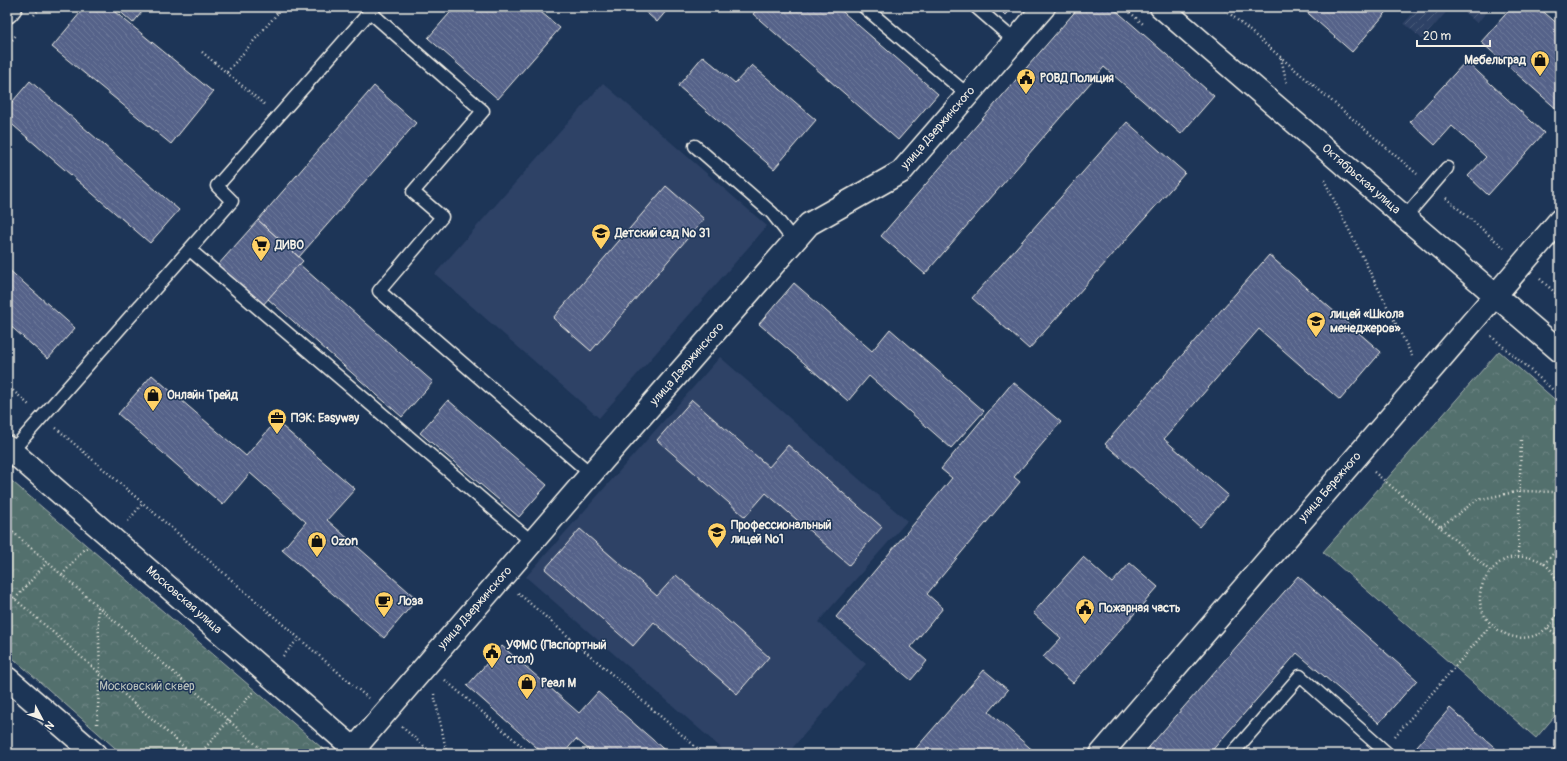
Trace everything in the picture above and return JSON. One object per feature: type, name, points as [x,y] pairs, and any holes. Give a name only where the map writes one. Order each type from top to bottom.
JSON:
[{"type":"street","points":[[7,12],[11,7]]},
{"type":"street","name":"улица Дзержинского","points":[[357,751],[385,713],[500,578],[809,224],[901,172],[1044,7]]},
{"type":"street","name":"Октябрьская улица","points":[[1161,7],[1560,351]]},
{"type":"street","name":"улица Бережного","points":[[1101,754],[1560,220]]},
{"type":"street","name":"Московская улица","points":[[9,449],[357,751]]},
{"type":"street","points":[[7,678],[95,754]]},
{"type":"lane","points":[[864,7],[968,95]]},
{"type":"lane","points":[[976,7],[1015,40]]},
{"type":"lane","points":[[9,449],[43,416],[232,201],[217,186],[372,9],[482,111],[413,192],[442,217],[379,291],[591,474]]},
{"type":"lane","points":[[695,146],[772,213],[794,241]]},
{"type":"lane","points":[[1405,217],[1447,168]]},
{"type":"lane","points":[[190,250],[532,542]]},
{"type":"lane","points":[[1232,754],[1300,676],[1385,752]]},
{"type":"path","points":[[227,72],[283,7]]},
{"type":"path","points":[[1124,7],[1147,27]]},
{"type":"path","points":[[1222,7],[1560,297]]},
{"type":"path","points":[[202,52],[278,116]]},
{"type":"path","points":[[1281,58],[1288,87]]},
{"type":"path","points":[[1319,175],[1330,186]]},
{"type":"path","points":[[1324,181],[1423,379]]},
{"type":"path","points":[[1489,334],[1560,396]]},
{"type":"path","points":[[7,385],[433,754]]},
{"type":"path","points":[[1518,557],[1521,438]]},
{"type":"path","points":[[1372,470],[1490,571]]},
{"type":"path","points":[[1440,527],[1477,500],[1520,491],[1556,492],[1560,496]]},
{"type":"path","points":[[7,527],[267,754]]},
{"type":"path","points":[[1544,564],[1560,546]]},
{"type":"path","points":[[1560,588],[1557,579],[1544,564],[1538,560],[1518,557],[1500,562],[1490,571],[1483,583],[1480,596],[1482,609],[1491,625],[1498,631],[1510,636],[1523,638],[1536,635],[1548,628],[1556,617],[1560,607]]},
{"type":"path","points":[[15,599],[47,562]]},
{"type":"path","points":[[500,578],[704,754]]},
{"type":"path","points":[[7,592],[192,754]]},
{"type":"path","points":[[97,724],[100,673],[98,606]]},
{"type":"path","points":[[1385,752],[1491,625]]},
{"type":"path","points":[[1548,628],[1560,638]]},
{"type":"path","points":[[200,754],[299,638]]},
{"type":"path","points":[[427,664],[529,753]]},
{"type":"path","points":[[427,664],[447,754]]},
{"type":"shaded area","points":[[1419,7],[1451,7],[1422,39],[1404,23]]},
{"type":"shaded area","points":[[1458,7],[1491,7],[1477,23]]},
{"type":"shaded area","name":"Детский сад № 31","points":[[603,83],[767,226],[599,418],[435,274]]},
{"type":"shaded area","name":"Профессиональный лицей №1","points":[[720,357],[907,521],[818,622],[866,664],[787,754],[728,754],[526,577]]},
{"type":"green space","points":[[1499,351],[1560,404],[1560,710],[1536,738],[1323,552]]},
{"type":"green space","name":"Московский сквер","points":[[7,477],[329,754],[122,754],[7,653]]},
{"type":"building","points":[[85,7],[109,7],[213,92],[171,144],[52,47]]},
{"type":"building","points":[[115,7],[146,7],[133,23]]},
{"type":"building","points":[[455,7],[535,7],[560,28],[498,99],[428,38]]},
{"type":"building","points":[[640,7],[665,7],[668,9],[657,22]]},
{"type":"building","points":[[759,7],[837,7],[938,94],[898,140],[753,14]]},
{"type":"building","points":[[997,7],[1012,7],[1005,15]]},
{"type":"building","points":[[1079,7],[1112,7],[1214,96],[1181,134],[1104,67],[925,274],[881,236]]},
{"type":"building","points":[[1301,7],[1391,7],[1352,52]]},
{"type":"building","name":"Мебельград","points":[[1512,7],[1538,7],[1560,26],[1560,112],[1481,42]]},
{"type":"building","points":[[703,56],[735,83],[752,65],[816,120],[774,169],[678,86]]},
{"type":"building","points":[[1466,61],[1544,133],[1488,195],[1468,176],[1486,157],[1452,126],[1435,145],[1410,122]]},
{"type":"building","points":[[30,81],[179,210],[150,243],[7,120],[7,108]]},
{"type":"building","points":[[374,86],[416,123],[299,257],[258,220]]},
{"type":"building","points":[[1127,122],[1185,173],[1029,349],[972,298]]},
{"type":"building","points":[[666,186],[704,219],[591,351],[553,318]]},
{"type":"building","name":"ДИВО","points":[[258,220],[303,261],[261,307],[217,266]]},
{"type":"building","points":[[1269,255],[1381,352],[1340,400],[1259,329],[1164,439],[1228,495],[1200,527],[1105,444]]},
{"type":"building","points":[[299,264],[433,382],[402,417],[268,299]]},
{"type":"building","points":[[7,268],[75,328],[48,359],[7,323]]},
{"type":"building","points":[[794,283],[872,351],[890,329],[984,411],[951,448],[869,376],[848,401],[759,324]]},
{"type":"building","points":[[152,375],[246,456],[276,421],[355,489],[327,520],[417,599],[384,638],[282,550],[306,522],[250,473],[223,505],[118,414]]},
{"type":"building","points":[[1013,382],[1061,422],[1014,477],[1020,482],[927,594],[943,608],[911,647],[927,661],[911,680],[836,617],[952,478],[941,469]]},
{"type":"building","points":[[448,400],[547,485],[519,517],[420,433]]},
{"type":"building","points":[[692,400],[769,467],[788,445],[882,527],[849,565],[766,493],[745,517],[657,440]]},
{"type":"building","points":[[580,529],[657,596],[676,575],[769,657],[737,694],[654,622],[633,646],[545,569]]},
{"type":"building","name":"Пожарная часть","points":[[1083,557],[1112,583],[1130,563],[1158,587],[1073,683],[1043,657],[1061,638],[1033,613]]},
{"type":"building","points":[[1298,576],[1417,680],[1379,723],[1297,653],[1209,754],[1143,754]]},
{"type":"building","points":[[502,646],[579,713],[598,692],[669,754],[594,754],[576,739],[563,754],[544,754],[467,686]]},
{"type":"building","points":[[984,670],[1008,690],[989,712],[1037,754],[911,754]]},
{"type":"building","points":[[1450,708],[1502,754],[1411,753]]},
{"type":"building","points":[[1560,742],[1560,754],[1550,754]]},
{"type":"place","name":"Мебельград","points":[[1540,77]]},
{"type":"place","name":"РОВД Полиция","points":[[1026,95]]},
{"type":"place","name":"Детский сад № 31","points":[[601,250]]},
{"type":"place","name":"ДИВО","points":[[261,262]]},
{"type":"place","name":"лицей «Школа менеджеров»","points":[[1316,338]]},
{"type":"place","name":"Онлайн Трейд","points":[[153,412]]},
{"type":"place","name":"ПЭК: Easyway","points":[[277,435]]},
{"type":"place","name":"Профессиональный лицей №1","points":[[717,549]]},
{"type":"place","name":"Ozon","points":[[317,558]]},
{"type":"place","name":"Лоза","points":[[384,618]]},
{"type":"place","name":"Пожарная часть","points":[[1085,625]]},
{"type":"place","name":"УФМС (Паспортный стол)","points":[[492,669]]},
{"type":"place","name":"Реал М","points":[[527,700]]}]
